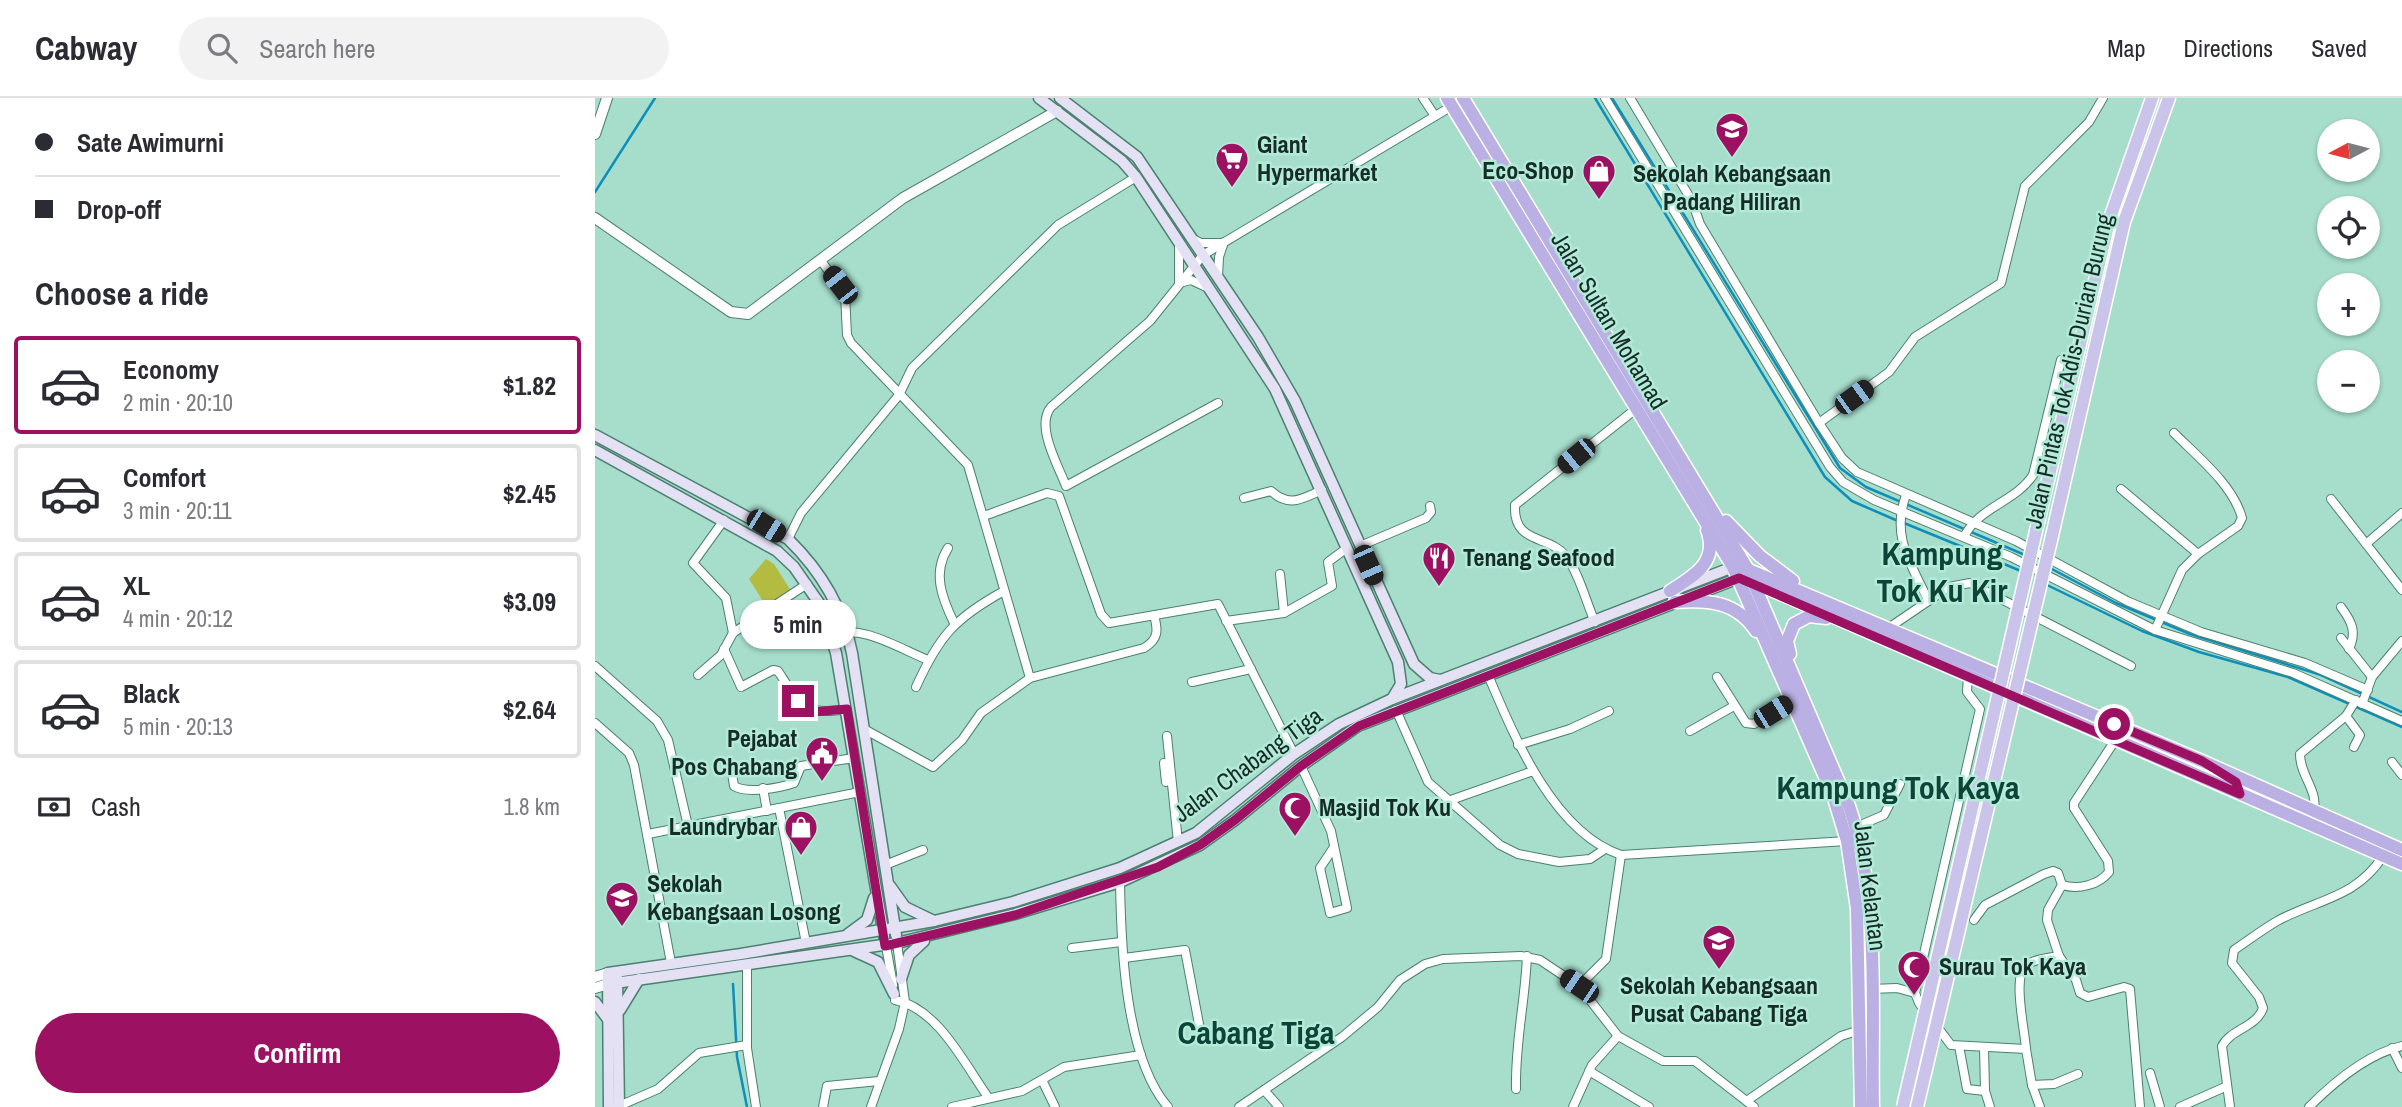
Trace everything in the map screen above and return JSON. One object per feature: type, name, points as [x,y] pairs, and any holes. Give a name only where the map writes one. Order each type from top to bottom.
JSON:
[{"type":"highway","name":"Jalan Sultan Mohamad","points":[[1464,98],[1695,478],[1740,571]]},
{"type":"highway","name":"Jalan Sultan Mohamad","points":[[1449,102],[1740,571]]},
{"type":"highway","points":[[1695,478],[1747,544],[1773,567],[1818,597]]},
{"type":"highway","points":[[1673,596],[1699,573],[1710,554],[1709,535],[1693,499]]},
{"type":"highway","points":[[1740,571],[1818,597],[2202,761],[2318,818],[2383,856],[2402,864]]},
{"type":"highway","name":"Jalan Kelantan","points":[[1740,571],[1754,582],[1856,827],[1868,914],[1873,1107]]},
{"type":"highway","name":"Jalan Kelantan","points":[[1740,571],[1774,662],[1833,795],[1847,841],[1858,932],[1861,1107]]},
{"type":"highway","points":[[1754,582],[2240,794],[2399,846]]},
{"type":"highway","points":[[1673,596],[1707,600],[1739,612],[1748,620],[1774,662]]},
{"type":"highway","points":[[1797,683],[1787,641],[1794,624],[1809,616],[1860,628]]},
{"type":"highway","points":[[2202,761],[2236,782],[2240,794]]},
{"type":"main road","points":[[1039,98],[1122,161],[1136,177],[1195,263],[1275,389],[1347,548],[1414,664],[1430,678],[1441,680]]},
{"type":"main road","points":[[1061,98],[1137,158],[1286,383],[1360,546],[1380,605],[1400,670],[1401,684],[1394,704]]},
{"type":"main road","name":"Jalan Pintas Tok Adis-Durian Burung","points":[[1903,1107],[2109,221],[2152,98]]},
{"type":"main road","name":"Jalan Pintas Tok Adis-Durian Burung","points":[[1917,1107],[2124,222],[2169,98]]},
{"type":"main road","points":[[595,435],[788,539],[819,574],[837,603],[848,633],[897,943]]},
{"type":"main road","points":[[595,450],[777,551],[807,584],[827,622],[837,653],[885,946]]},
{"type":"main road","name":"Jalan Chabang Tiga","points":[[612,978],[671,963],[743,961],[885,946],[929,937],[1120,882],[1200,845],[1343,735],[1441,680],[1740,571]]},
{"type":"main road","name":"Jalan Chabang Tiga","points":[[743,961],[806,943],[935,921],[1050,891],[1120,868],[1176,843],[1227,810],[1294,754],[1339,724],[1488,675],[1673,596]]},
{"type":"main road","points":[[886,877],[905,907],[935,921]]},
{"type":"main road","points":[[839,938],[860,928],[867,920],[876,890]]},
{"type":"main road","points":[[901,979],[909,955],[929,937]]},
{"type":"main road","points":[[852,950],[878,962],[898,999]]},
{"type":"main road","name":"Jalan Chabang Tiga","points":[[612,978],[639,979],[716,963]]},
{"type":"main road","points":[[612,978],[619,1107]]},
{"type":"main road","points":[[609,1107],[613,1020],[639,979]]},
{"type":"main road","points":[[595,1002],[613,1020]]},
{"type":"street","points":[[595,114],[600,98]]},
{"type":"street","points":[[595,134],[607,98]]},
{"type":"street","points":[[1061,98],[1075,98]]},
{"type":"street","points":[[1423,98],[1434,116]]},
{"type":"street","points":[[1605,98],[1849,466],[1903,502],[1967,530],[2017,541],[2127,601],[2158,622],[2305,663],[2358,703],[2360,735],[2354,747]]},
{"type":"street","points":[[1630,98],[1692,201],[1693,228],[1836,475],[1854,489],[1903,502],[1967,530],[2056,579],[2402,720]]},
{"type":"street","points":[[1819,423],[1889,372],[1915,337],[2001,283],[2025,186],[2089,122],[2103,98]]},
{"type":"street","points":[[1218,402],[1066,486],[1045,426],[1047,413],[1150,321],[1203,255],[1434,116],[1449,102]]},
{"type":"street","points":[[595,218],[739,315],[748,314],[822,262],[903,198],[1057,111]]},
{"type":"street","points":[[788,539],[801,513],[899,395],[912,369],[1069,216],[1136,177]]},
{"type":"street","points":[[1176,235],[1181,263],[1179,283]]},
{"type":"street","points":[[1192,238],[1205,243],[1224,243]]},
{"type":"street","points":[[1218,278],[1219,257],[1224,243]]},
{"type":"street","points":[[822,262],[845,294],[847,335],[851,343],[968,465],[1030,678]]},
{"type":"street","points":[[1179,283],[1191,280],[1213,291]]},
{"type":"street","points":[[1967,530],[2025,485],[2033,475],[2061,360]]},
{"type":"street","points":[[1595,622],[1568,558],[1558,548],[1528,537],[1523,532],[1515,505],[1637,408]]},
{"type":"street","points":[[2158,622],[2182,570],[2197,554],[2238,526],[2242,518],[2239,508],[2215,475],[2174,433]]},
{"type":"street","points":[[2121,489],[2197,554]]},
{"type":"street","points":[[1244,498],[1271,491],[1280,499],[1293,503],[1322,490]]},
{"type":"street","points":[[984,516],[1047,493],[1056,494],[1104,620],[1115,622],[1218,604],[1294,754]]},
{"type":"street","points":[[2331,499],[2402,590]]},
{"type":"street","points":[[1903,502],[1898,521],[1902,540],[1928,600]]},
{"type":"street","points":[[1360,546],[1426,518],[1431,512],[1430,506]]},
{"type":"street","points":[[2366,544],[2402,513]]},
{"type":"street","points":[[724,520],[693,563],[726,597],[733,632]]},
{"type":"street","points":[[948,548],[941,559],[939,574],[946,607],[954,622]]},
{"type":"street","points":[[1226,621],[1284,613],[1332,586],[1328,562],[1347,548]]},
{"type":"street","points":[[1280,574],[1284,613]]},
{"type":"street","points":[[698,675],[724,649],[733,632],[807,584]]},
{"type":"street","points":[[1890,627],[1928,600],[1959,584],[1980,585],[2131,666]]},
{"type":"street","points":[[916,687],[928,660],[954,622],[1004,590]]},
{"type":"street","points":[[2341,607],[2353,626],[2354,638],[2349,649]]},
{"type":"street","points":[[864,729],[933,767],[962,740],[981,713],[1030,678],[1144,648],[1156,637],[1154,615]]},
{"type":"street","points":[[848,633],[870,633],[883,642],[928,660]]},
{"type":"street","points":[[2341,638],[2372,677]]},
{"type":"street","points":[[2318,818],[2316,797],[2303,770],[2300,754],[2358,703],[2372,677],[2402,641]]},
{"type":"street","points":[[724,649],[741,687],[773,670],[778,671],[804,708],[822,713],[847,709]]},
{"type":"street","points":[[595,666],[657,721],[668,740],[688,826]]},
{"type":"street","points":[[1192,682],[1251,669]]},
{"type":"street","points":[[1488,675],[1518,745],[1533,771],[1558,804],[1588,836],[1605,849],[1621,855],[1847,841]]},
{"type":"street","points":[[1968,675],[1968,692],[1980,709],[1915,993],[1946,1042],[1959,1046],[2026,1049]]},
{"type":"street","points":[[1717,677],[1747,723],[1754,724],[1792,700]]},
{"type":"street","points":[[1394,704],[1428,782],[1500,845],[1518,854],[1538,859],[1577,862],[1595,858],[1605,849]]},
{"type":"street","points":[[1690,731],[1734,706]]},
{"type":"street","points":[[1518,745],[1570,729],[1609,711]]},
{"type":"street","points":[[595,723],[629,753],[648,834],[671,963]]},
{"type":"street","points":[[1167,736],[1176,843]]},
{"type":"street","points":[[2062,885],[2073,887],[2093,884],[2109,872],[2108,861],[2074,808],[2074,803],[2116,739]]},
{"type":"street","points":[[731,767],[734,786],[740,789],[763,788],[794,783],[801,766],[854,758]]},
{"type":"street","points":[[2392,762],[2402,775]]},
{"type":"street","points":[[1164,764],[1176,843]]},
{"type":"street","points":[[1301,766],[1331,831],[1347,908],[1329,913],[1319,868],[1334,847]]},
{"type":"street","points":[[1448,802],[1533,771]]},
{"type":"street","points":[[1856,827],[1884,815],[1901,784]]},
{"type":"street","points":[[763,788],[767,811]]},
{"type":"street","points":[[648,834],[860,792]]},
{"type":"street","points":[[779,808],[806,943]]},
{"type":"street","points":[[885,865],[923,850]]},
{"type":"street","points":[[1579,986],[1606,959],[1621,855]]},
{"type":"street","points":[[2230,1107],[2225,1087],[2222,1046],[2229,1037],[2258,1018],[2263,1008],[2259,997],[2232,963],[2234,950],[2279,920],[2356,886],[2371,875],[2383,856]]},
{"type":"street","points":[[1974,920],[1985,905],[2050,871],[2058,873],[2062,885],[2048,911],[2047,920],[2059,956],[2074,976],[2083,997],[2124,987],[2130,989],[2140,1107]]},
{"type":"street","points":[[1120,882],[1121,942],[1141,1055],[1151,1082],[1168,1107]]},
{"type":"street","points":[[1072,948],[1121,942]]},
{"type":"street","points":[[871,1107],[898,1029],[901,979],[897,943]]},
{"type":"street","points":[[885,946],[898,999],[936,1025],[988,1097]]},
{"type":"street","points":[[1124,958],[1185,950],[1202,1040]]},
{"type":"street","points":[[1239,1107],[1342,1037],[1378,1007],[1400,980],[1425,964],[1443,959],[1527,956],[1540,960],[1579,986],[1618,1036],[1663,1061],[1695,1061],[1750,1104],[1841,1036],[1860,1030]]},
{"type":"street","points":[[1516,1089],[1516,1040],[1526,986],[1527,956]]},
{"type":"street","points":[[2040,1107],[2032,1085],[2026,1049],[2019,977],[2025,965],[2059,956]]},
{"type":"street","points":[[743,961],[747,1045],[756,1107]]},
{"type":"street","points":[[595,977],[612,978]]},
{"type":"street","points":[[595,988],[612,978]]},
{"type":"street","points":[[1871,989],[1897,988],[1915,993]]},
{"type":"street","points":[[1573,1107],[1589,1071],[1618,1036]]},
{"type":"street","points":[[619,1107],[658,1089],[699,1053],[747,1045]]},
{"type":"street","points":[[1959,1046],[1967,1089],[1985,1091]]},
{"type":"street","points":[[2309,1107],[2333,1084],[2392,1048],[2402,1046]]},
{"type":"street","points":[[1984,1047],[1985,1091],[1990,1107]]},
{"type":"street","points":[[2392,1048],[2402,1068]]},
{"type":"street","points":[[952,1107],[1015,1093],[1043,1082],[1064,1067],[1141,1055]]},
{"type":"street","points":[[1589,1071],[1650,1107]]},
{"type":"street","points":[[2150,1073],[2160,1107]]},
{"type":"street","points":[[2032,1085],[2054,1084],[2078,1074]]},
{"type":"street","points":[[823,1107],[827,1086],[879,1082]]},
{"type":"street","points":[[1043,1082],[1055,1107]]},
{"type":"street","points":[[2180,1107],[2225,1087]]},
{"type":"street","points":[[1264,1090],[1279,1107]]},
{"type":"green space","points":[[766,559],[774,564],[791,591],[766,606],[749,579]]},
{"type":"waterway","points":[[595,192],[655,98]]},
{"type":"waterway","points":[[1595,98],[1825,477],[1852,501],[1898,521]]},
{"type":"waterway","points":[[1612,98],[1840,468],[1866,487],[2025,555]]},
{"type":"waterway","points":[[1904,523],[2021,571]]},
{"type":"waterway","points":[[2050,568],[2116,603],[2190,634],[2321,675],[2402,712]]},
{"type":"waterway","points":[[2045,584],[2142,631],[2199,652],[2288,677],[2402,727]]},
{"type":"waterway","points":[[733,984],[737,1057],[747,1107]]},
{"type":"place","name":"Sekolah Kebangsaan Padang Hiliran","points":[[1732,159]]},
{"type":"place","name":"Giant Hypermarket","points":[[1232,189]]},
{"type":"place","name":"Eco-Shop","points":[[1599,201]]},
{"type":"place","name":"Tenang Seafood","points":[[1439,588]]},
{"type":"place","name":"Pejabat Pos Chabang","points":[[822,783]]},
{"type":"place","name":"Masjid Tok Ku","points":[[1295,838]]},
{"type":"place","name":"Laundrybar","points":[[801,857]]},
{"type":"place","name":"Sekolah Kebangsaan Losong","points":[[622,928]]},
{"type":"place","name":"Sekolah Kebangsaan Pusat Cabang Tiga","points":[[1719,971]]},
{"type":"place","name":"Surau Tok Kaya","points":[[1914,997]]},
{"type":"district","name":"Kampung Tok Ku Kir","points":[[1942,572]]},
{"type":"district","name":"Kampung Tok Kaya","points":[[1898,788]]},
{"type":"district","name":"Cabang Tiga","points":[[1256,1033]]},
{"type":"route","points":[[798,701],[813,712],[847,709],[885,946],[1015,915],[1120,882],[1158,867],[1200,845],[1301,766],[1359,726],[1739,578],[1754,582],[2240,794],[2240,787],[2236,782],[2202,761],[2114,724]]}]
